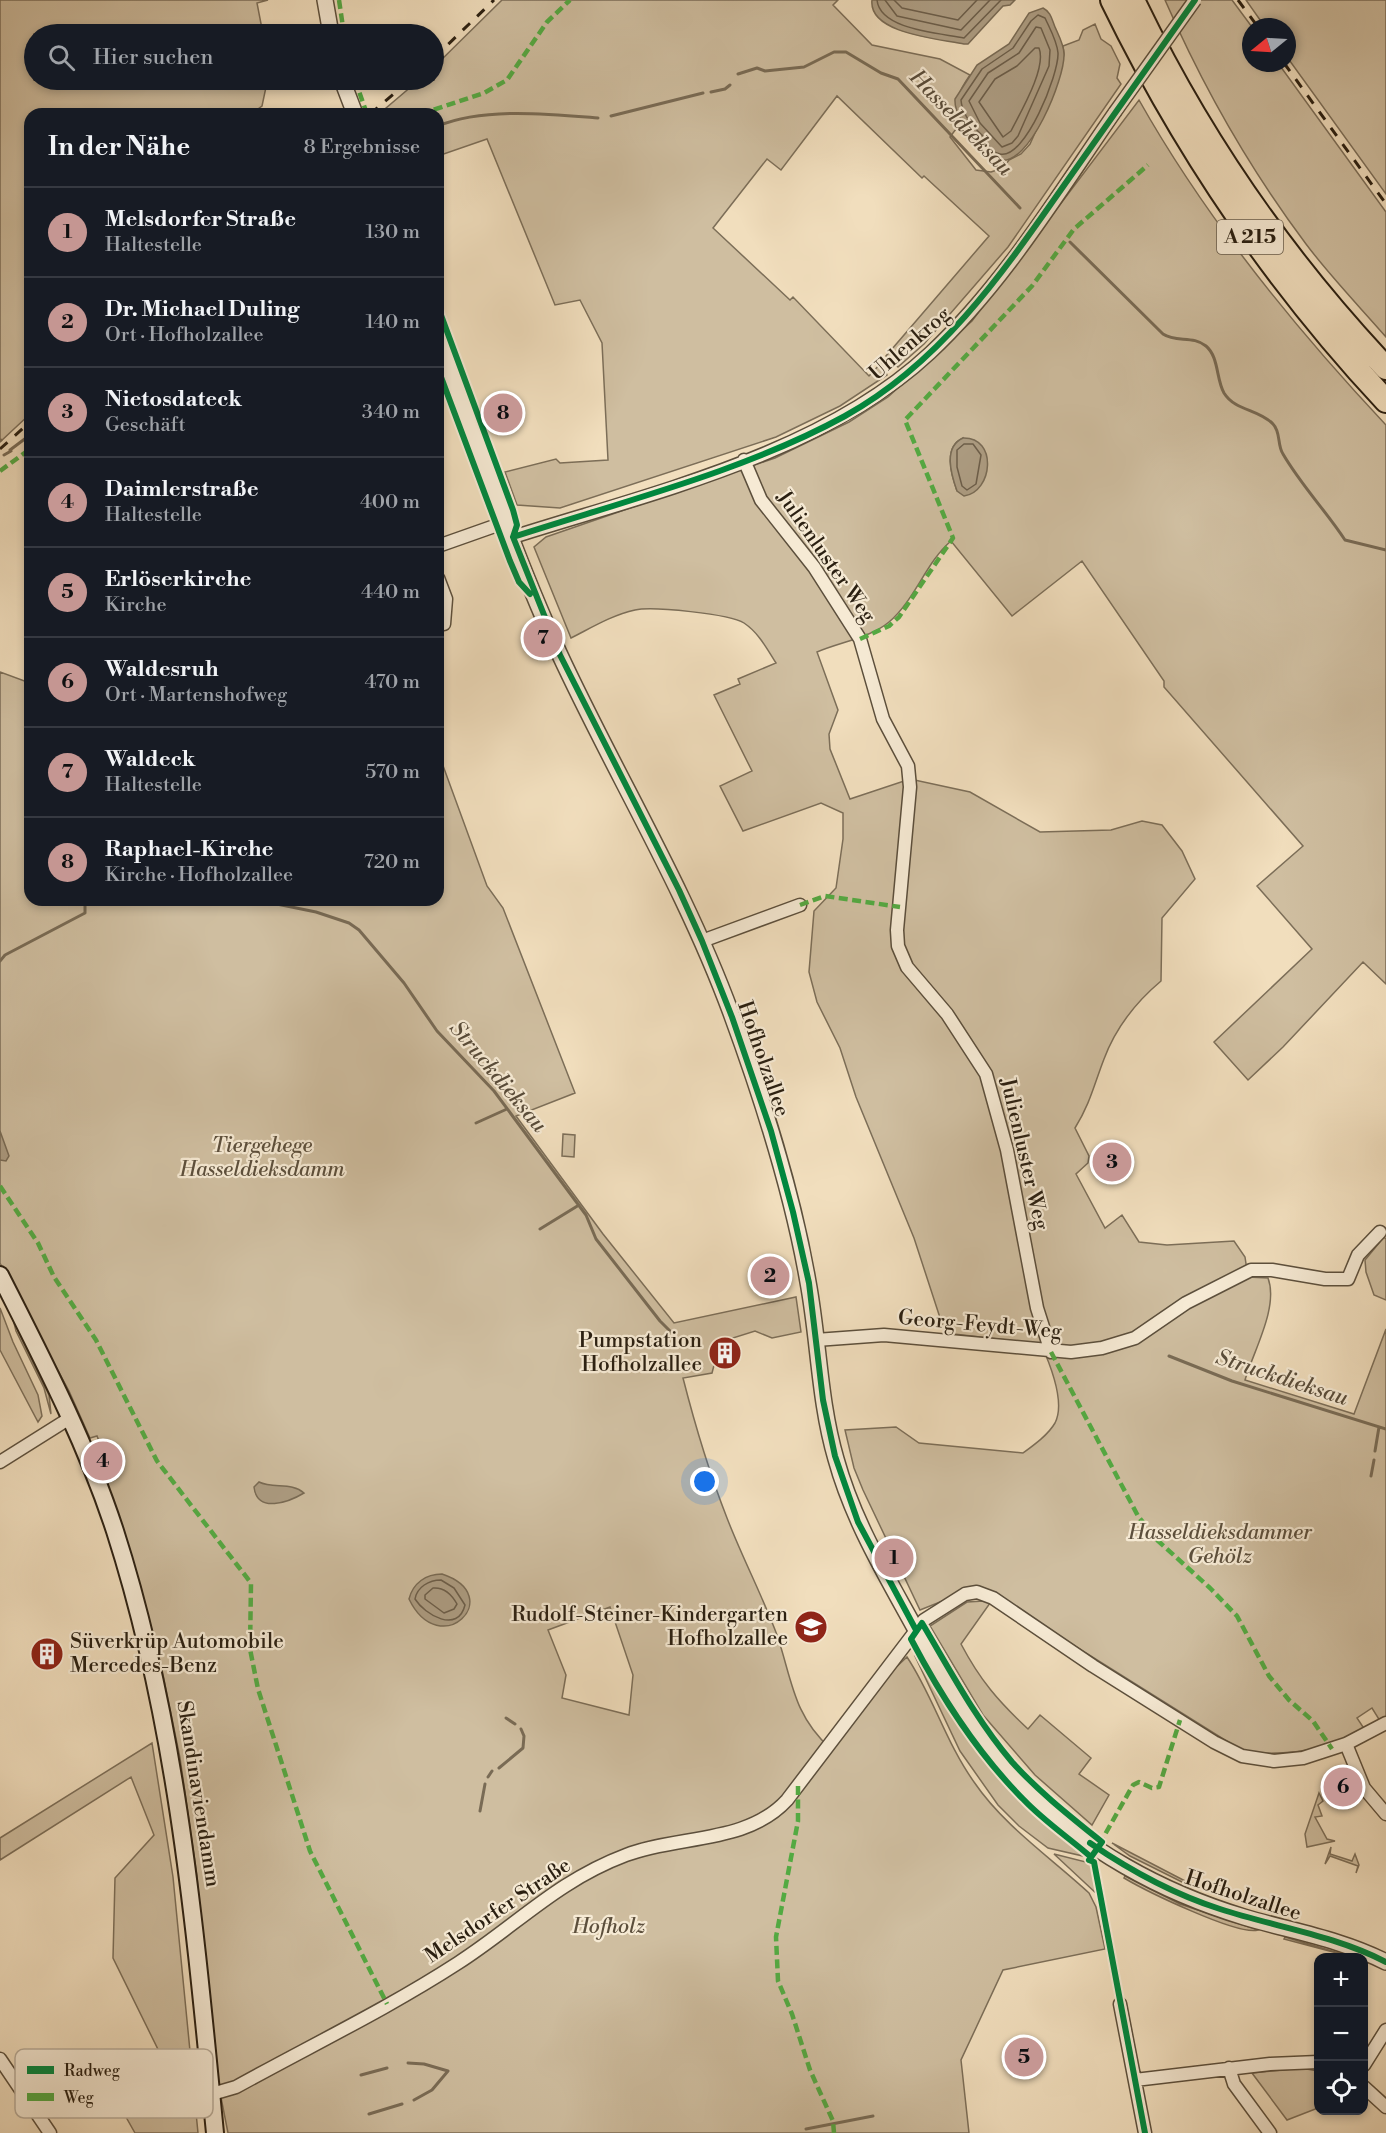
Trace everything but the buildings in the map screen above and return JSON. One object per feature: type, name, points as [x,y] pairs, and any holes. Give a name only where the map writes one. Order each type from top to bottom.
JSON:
[{"type":"highway","name":"A 215","points":[[1112,0],[1162,97],[1234,213],[1292,292],[1386,401]]},
{"type":"highway","name":"A 215","points":[[1133,0],[1189,107],[1218,150],[1300,266],[1386,368]]},
{"type":"highway","points":[[1149,0],[1218,150]]},
{"type":"main road","name":"Skandinaviendamm","points":[[0,1275],[87,1456],[114,1529],[155,1673],[179,1799],[207,2049]]},
{"type":"main road","name":"Skandinaviendamm","points":[[213,2107],[215,2133]]},
{"type":"street","points":[[325,0],[329,24]]},
{"type":"street","name":"Uhlenkrog","points":[[513,537],[744,460],[801,438],[845,416],[889,387],[928,355],[966,317],[1001,273],[1195,0]]},
{"type":"street","points":[[346,90],[353,108]]},
{"type":"street","name":"Hofholzallee","points":[[444,353],[506,522],[560,655],[702,940],[732,1017],[782,1169],[806,1272],[823,1400],[840,1474],[858,1522],[952,1697],[982,1741],[1018,1783],[1063,1825],[1131,1870],[1171,1890],[1218,1909],[1351,1946],[1386,1962]]},
{"type":"street","name":"Julienluster Weg","points":[[744,460],[761,500],[814,567],[860,639],[883,719],[908,766],[909,801],[897,930],[898,946],[907,967],[947,1014],[986,1074],[1007,1150],[1037,1308],[1051,1352]]},
{"type":"street","points":[[444,544],[506,522]]},
{"type":"street","points":[[444,594],[447,613],[444,624]]},
{"type":"street","points":[[702,940],[800,905]]},
{"type":"street","name":"Georg-Feydt-Weg","points":[[816,1340],[884,1335],[1051,1352],[1102,1348],[1135,1338],[1186,1303],[1251,1270],[1272,1270],[1325,1279],[1348,1279],[1358,1255],[1380,1232]]},
{"type":"street","points":[[0,1462],[70,1418]]},
{"type":"street","name":"Melsdorfer Straße","points":[[213,2094],[236,2087],[422,1986],[470,1955],[547,1896],[594,1870],[642,1850],[744,1828],[762,1820],[787,1800],[916,1630],[931,1614],[965,1594],[977,1592],[993,1598],[1076,1655],[1235,1753],[1258,1759],[1288,1761],[1346,1744],[1386,1723]]},
{"type":"street","points":[[1346,1744],[1364,1788],[1386,1814]]},
{"type":"street","points":[[1120,2004],[1145,2133]]},
{"type":"street","points":[[1367,2061],[1386,2030]]},
{"type":"street","points":[[0,2059],[15,2081]]},
{"type":"street","points":[[1135,2080],[1296,2061],[1314,2062]]},
{"type":"street","points":[[1229,2068],[1234,2084],[1270,2133]]},
{"type":"street","points":[[1368,2091],[1386,2107]]},
{"type":"street","points":[[40,2118],[50,2133]]},
{"type":"green space","points":[[0,0],[268,0],[257,3],[261,24],[24,24],[24,90],[265,90],[262,106],[259,108],[24,108],[24,420],[0,442]]},
{"type":"green space","points":[[502,0],[838,0],[833,5],[872,45],[940,59],[970,75],[958,96],[958,108],[962,121],[950,137],[976,170],[991,172],[1003,168],[1009,160],[1021,154],[1030,144],[1058,81],[1064,54],[1063,46],[1079,40],[1083,30],[1095,24],[1101,39],[1111,46],[1120,64],[1117,78],[1121,84],[1008,247],[924,344],[898,367],[886,356],[989,236],[924,176],[922,178],[837,96],[781,170],[767,159],[713,228],[790,300],[793,297],[869,376],[881,363],[887,375],[840,406],[776,437],[560,508],[517,505],[505,472],[556,459],[560,463],[608,460],[602,343],[580,300],[555,305],[487,139],[444,154],[444,108],[386,108],[407,90],[444,90],[444,57]]},
{"type":"green space","points":[[1165,0],[1232,0],[1245,18],[1242,18],[1242,72],[1285,72],[1386,212],[1386,337],[1315,256],[1265,186],[1228,126]]},
{"type":"green space","points":[[1246,0],[1386,0],[1386,194],[1296,69],[1296,18],[1259,18]]},
{"type":"green space","name":"Hasseldieksdammer Gehölz","points":[[1139,100],[1193,187],[1253,270],[1318,349],[1386,425],[1386,984],[1363,962],[1283,1047],[1248,1080],[1214,1042],[1312,949],[1257,886],[1303,846],[1164,687],[1164,681],[1082,561],[1012,616],[951,541],[934,559],[906,603],[889,622],[864,636],[817,652],[838,710],[829,734],[830,749],[850,799],[910,779],[970,792],[1040,832],[1111,830],[1142,821],[1162,825],[1182,851],[1195,879],[1162,918],[1161,981],[1135,1006],[1114,1036],[1088,1102],[1075,1128],[1089,1156],[1088,1163],[1076,1174],[1105,1228],[1122,1215],[1139,1242],[1167,1245],[1234,1241],[1245,1257],[1248,1277],[1268,1278],[1270,1302],[1268,1316],[1245,1380],[1354,1414],[1386,1329],[1386,1717],[1380,1721],[1372,1708],[1357,1718],[1365,1730],[1321,1747],[1291,1752],[1244,1752],[995,1596],[961,1644],[990,1690],[1028,1729],[1040,1715],[1091,1758],[1079,1774],[1109,1795],[1092,1825],[1035,1775],[983,1715],[930,1626],[967,1602],[984,1601],[993,1597],[965,1592],[920,1610],[854,1468],[845,1430],[896,1427],[919,1443],[1023,1453],[1040,1440],[1055,1423],[1059,1405],[1056,1383],[1041,1344],[945,1333],[914,1238],[856,1097],[840,1048],[817,1002],[809,972],[814,911],[836,888],[843,839],[843,813],[821,803],[743,831],[720,786],[752,771],[714,695],[740,684],[738,679],[776,663],[749,627],[736,620],[708,614],[644,609],[618,615],[571,638],[534,547],[546,537],[775,458],[849,422],[888,397],[972,321]],"holes":[[[963,438],[957,491],[950,461],[953,448]]]},
{"type":"green space","points":[[0,672],[24,681],[24,906],[444,906],[444,768],[487,886],[503,908],[575,1093],[516,1116],[603,1234],[674,1323],[796,1297],[801,1332],[772,1338],[755,1331],[720,1342],[712,1373],[683,1378],[720,1501],[777,1635],[795,1696],[808,1723],[830,1748],[892,1671],[907,1657],[955,1751],[986,1798],[1013,1827],[1089,1893],[1096,1907],[1105,1949],[1003,1970],[961,2060],[969,2133],[228,2133],[213,2057],[197,1876],[180,1758],[161,1665],[140,1585],[107,1483],[114,1480],[97,1436],[90,1438],[69,1391],[0,1263]],"holes":[[[610,1607],[633,1675],[629,1715],[562,1698],[566,1675],[548,1630]]]},
{"type":"green space","points":[[563,1134],[575,1135],[574,1157],[562,1156]]},
{"type":"green space","points":[[1384,1237],[1386,1239],[1386,1300],[1374,1295],[1366,1272],[1365,1260]]},
{"type":"green space","points":[[9,1303],[18,1331],[49,1395],[51,1414],[44,1388],[16,1331]]},
{"type":"green space","points":[[0,1308],[38,1395],[42,1416],[38,1422],[0,1350]]},
{"type":"green space","points":[[915,1656],[952,1712],[990,1763],[1033,1810],[1084,1852],[1083,1856],[1048,1848],[1019,1826],[998,1805],[960,1751]]},
{"type":"green space","points":[[152,1743],[173,1877],[190,2049],[158,2049],[113,1958],[115,1878],[154,1835],[131,1777],[0,1860],[0,1838]]},
{"type":"green space","points":[[1319,1793],[1323,1801],[1318,1805],[1322,1816],[1315,1817],[1327,1839],[1335,1841],[1307,1847],[1305,1834]]},
{"type":"green space","points":[[1112,1843],[1187,1882],[1296,1918],[1186,1884],[1130,1856]]},
{"type":"green space","points":[[1331,1847],[1330,1854],[1352,1861],[1355,1854],[1359,1865],[1356,1873],[1358,1866],[1330,1856],[1325,1864]]},
{"type":"green space","points":[[1054,1854],[1090,1863],[1098,1895]]},
{"type":"green space","points":[[1125,1876],[1180,1904],[1258,1930],[1247,1930],[1213,1920],[1151,1892],[1124,1878]]},
{"type":"green space","points":[[1285,1937],[1339,1953],[1337,1953],[1284,1939]]},
{"type":"green space","points":[[1301,2068],[1314,2070],[1314,2110],[1287,2120],[1252,2073]]},
{"type":"green space","points":[[127,2118],[197,2118],[198,2133],[135,2133]]},
{"type":"water","points":[[872,0],[1015,0],[1010,5],[1003,6],[968,44],[964,44],[924,37],[893,28],[881,21],[874,11]]},
{"type":"water","points":[[1043,8],[1051,16],[1063,47],[1063,66],[1058,82],[1043,119],[1022,150],[1010,159],[995,159],[988,154],[965,126],[959,116],[955,99],[977,65],[1009,44],[1029,13]]},
{"type":"water","points":[[963,438],[974,440],[982,446],[988,465],[981,485],[974,492],[964,496],[957,491],[950,461],[953,448]]},
{"type":"water","points":[[0,1131],[9,1156],[6,1161],[0,1160]]},
{"type":"water","points":[[259,1482],[294,1488],[304,1493],[290,1500],[274,1504],[267,1503],[261,1501],[256,1495],[254,1487]]},
{"type":"water","points":[[442,1574],[461,1584],[469,1596],[469,1608],[462,1619],[450,1625],[437,1625],[422,1617],[409,1599],[421,1580]]},
{"type":"waterway","name":"Hasseldieksau","points":[[738,74],[757,68],[765,71],[804,67],[834,52],[846,52],[881,73],[898,79],[1020,208]]},
{"type":"waterway","name":"Hasseldieksau","points":[[711,92],[725,89],[730,85]]},
{"type":"waterway","name":"Hasseldieksau","points":[[611,116],[703,93]]},
{"type":"waterway","name":"Hasseldieksau","points":[[444,124],[475,116],[517,113],[598,118]]},
{"type":"waterway","name":"Hasseldieksau","points":[[1070,242],[1163,334],[1168,337],[1196,341],[1206,346],[1213,356],[1224,393],[1234,403],[1261,415],[1273,424],[1281,450],[1290,465],[1345,540],[1386,550]]},
{"type":"waterway","points":[[10,450],[24,440]]},
{"type":"waterway","points":[[4,455],[11,451]]},
{"type":"waterway","name":"Struckdieksau","points":[[0,961],[5,955],[85,913],[85,906]]},
{"type":"waterway","name":"Struckdieksau","points":[[286,906],[316,912],[349,923],[359,930],[404,983],[437,1031],[494,1091],[586,1215],[596,1239],[671,1332]]},
{"type":"waterway","points":[[476,1123],[507,1109]]},
{"type":"waterway","points":[[540,1229],[579,1205]]},
{"type":"waterway","name":"Struckdieksau","points":[[1169,1356],[1232,1381],[1386,1429]]},
{"type":"waterway","points":[[1375,1451],[1379,1427]]},
{"type":"waterway","points":[[1371,1476],[1374,1460]]},
{"type":"waterway","points":[[506,1718],[515,1724]]},
{"type":"waterway","points":[[499,1768],[523,1748],[524,1736],[521,1729]]},
{"type":"waterway","points":[[488,1777],[492,1771]]},
{"type":"waterway","points":[[480,1811],[485,1784]]},
{"type":"waterway","points":[[408,2063],[424,2064],[448,2071],[432,2090],[414,2100]]},
{"type":"waterway","points":[[361,2075],[387,2068]]},
{"type":"waterway","points":[[369,2114],[402,2104]]},
{"type":"waterway","points":[[806,2129],[873,2116]]},
{"type":"railway","points":[[444,48],[494,0]]},
{"type":"railway","points":[[1238,0],[1251,18]]},
{"type":"railway","points":[[1291,72],[1386,204]]},
{"type":"railway","points":[[377,108],[398,90]]},
{"type":"railway","points":[[0,449],[24,427]]},
{"type":"marked path","points":[[339,0],[343,24]]},
{"type":"marked path","points":[[439,108],[484,93],[507,80],[547,22],[570,0]]},
{"type":"marked path","points":[[359,90],[365,108]]},
{"type":"marked path","points":[[860,639],[889,626],[899,617],[953,538],[905,420],[1032,286],[1074,229],[1148,165]]},
{"type":"marked path","points":[[0,471],[24,453]]},
{"type":"marked path","points":[[800,905],[825,896],[900,907]]},
{"type":"marked path","points":[[0,1186],[38,1243],[54,1277],[96,1340],[157,1461],[251,1583],[250,1649],[258,1689],[310,1851],[387,2004]]},
{"type":"marked path","points":[[1051,1352],[1138,1516],[1156,1539],[1237,1616],[1269,1676],[1289,1700],[1313,1721],[1332,1749]]},
{"type":"marked path","points":[[1099,1845],[1133,1785],[1139,1782],[1152,1788],[1159,1787],[1180,1720]]},
{"type":"marked path","points":[[798,1786],[798,1821],[776,1937],[778,1981],[792,2014],[810,2070],[833,2121],[834,2133]]},
{"type":"cycle path","points":[[513,537],[682,484],[766,453],[845,416],[881,394],[914,368],[944,339],[998,276],[1195,0]]},
{"type":"cycle path","points":[[444,323],[513,510],[517,525],[513,537]]},
{"type":"cycle path","points":[[444,385],[510,561],[519,582],[530,594]]},
{"type":"cycle path","points":[[513,537],[560,655],[679,890],[732,1017],[771,1131],[793,1212],[809,1283],[823,1400],[835,1456],[858,1522],[916,1630]]},
{"type":"cycle path","points":[[1091,1857],[1032,1808],[1007,1782],[961,1724],[911,1639],[922,1623],[975,1712],[1012,1762],[1044,1794],[1102,1842],[1089,1860],[1094,1862],[1145,2133]]},
{"type":"cycle path","points":[[1090,1843],[1169,1889],[1203,1903],[1346,1945],[1386,1962]]},
{"type":"place","name":"Raphael-Kirche","points":[[503,413]]},
{"type":"place","name":"Waldeck","points":[[543,638]]},
{"type":"place","name":"Nietosdateck","points":[[1112,1162]]},
{"type":"place","name":"Dr. Michael Duling","points":[[770,1276]]},
{"type":"place","name":"Pumpstation Hofholzallee","points":[[725,1353]]},
{"type":"place","name":"Daimlerstraße","points":[[103,1461]]},
{"type":"place","name":"Melsdorfer Straße","points":[[894,1558]]},
{"type":"place","name":"Rudolf-Steiner-Kindergarten Hofholzallee","points":[[811,1627]]},
{"type":"place","name":"Süverkrüp Automobile Mercedes-Benz","points":[[47,1654]]},
{"type":"place","name":"Waldesruh","points":[[1343,1787]]},
{"type":"place","name":"Erlöserkirche","points":[[1024,2057]]},
{"type":"park label","name":"Tiergehege Hasseldieksdamm","points":[[262,1158]]},
{"type":"park label","name":"Hofholz","points":[[609,1927]]}]
